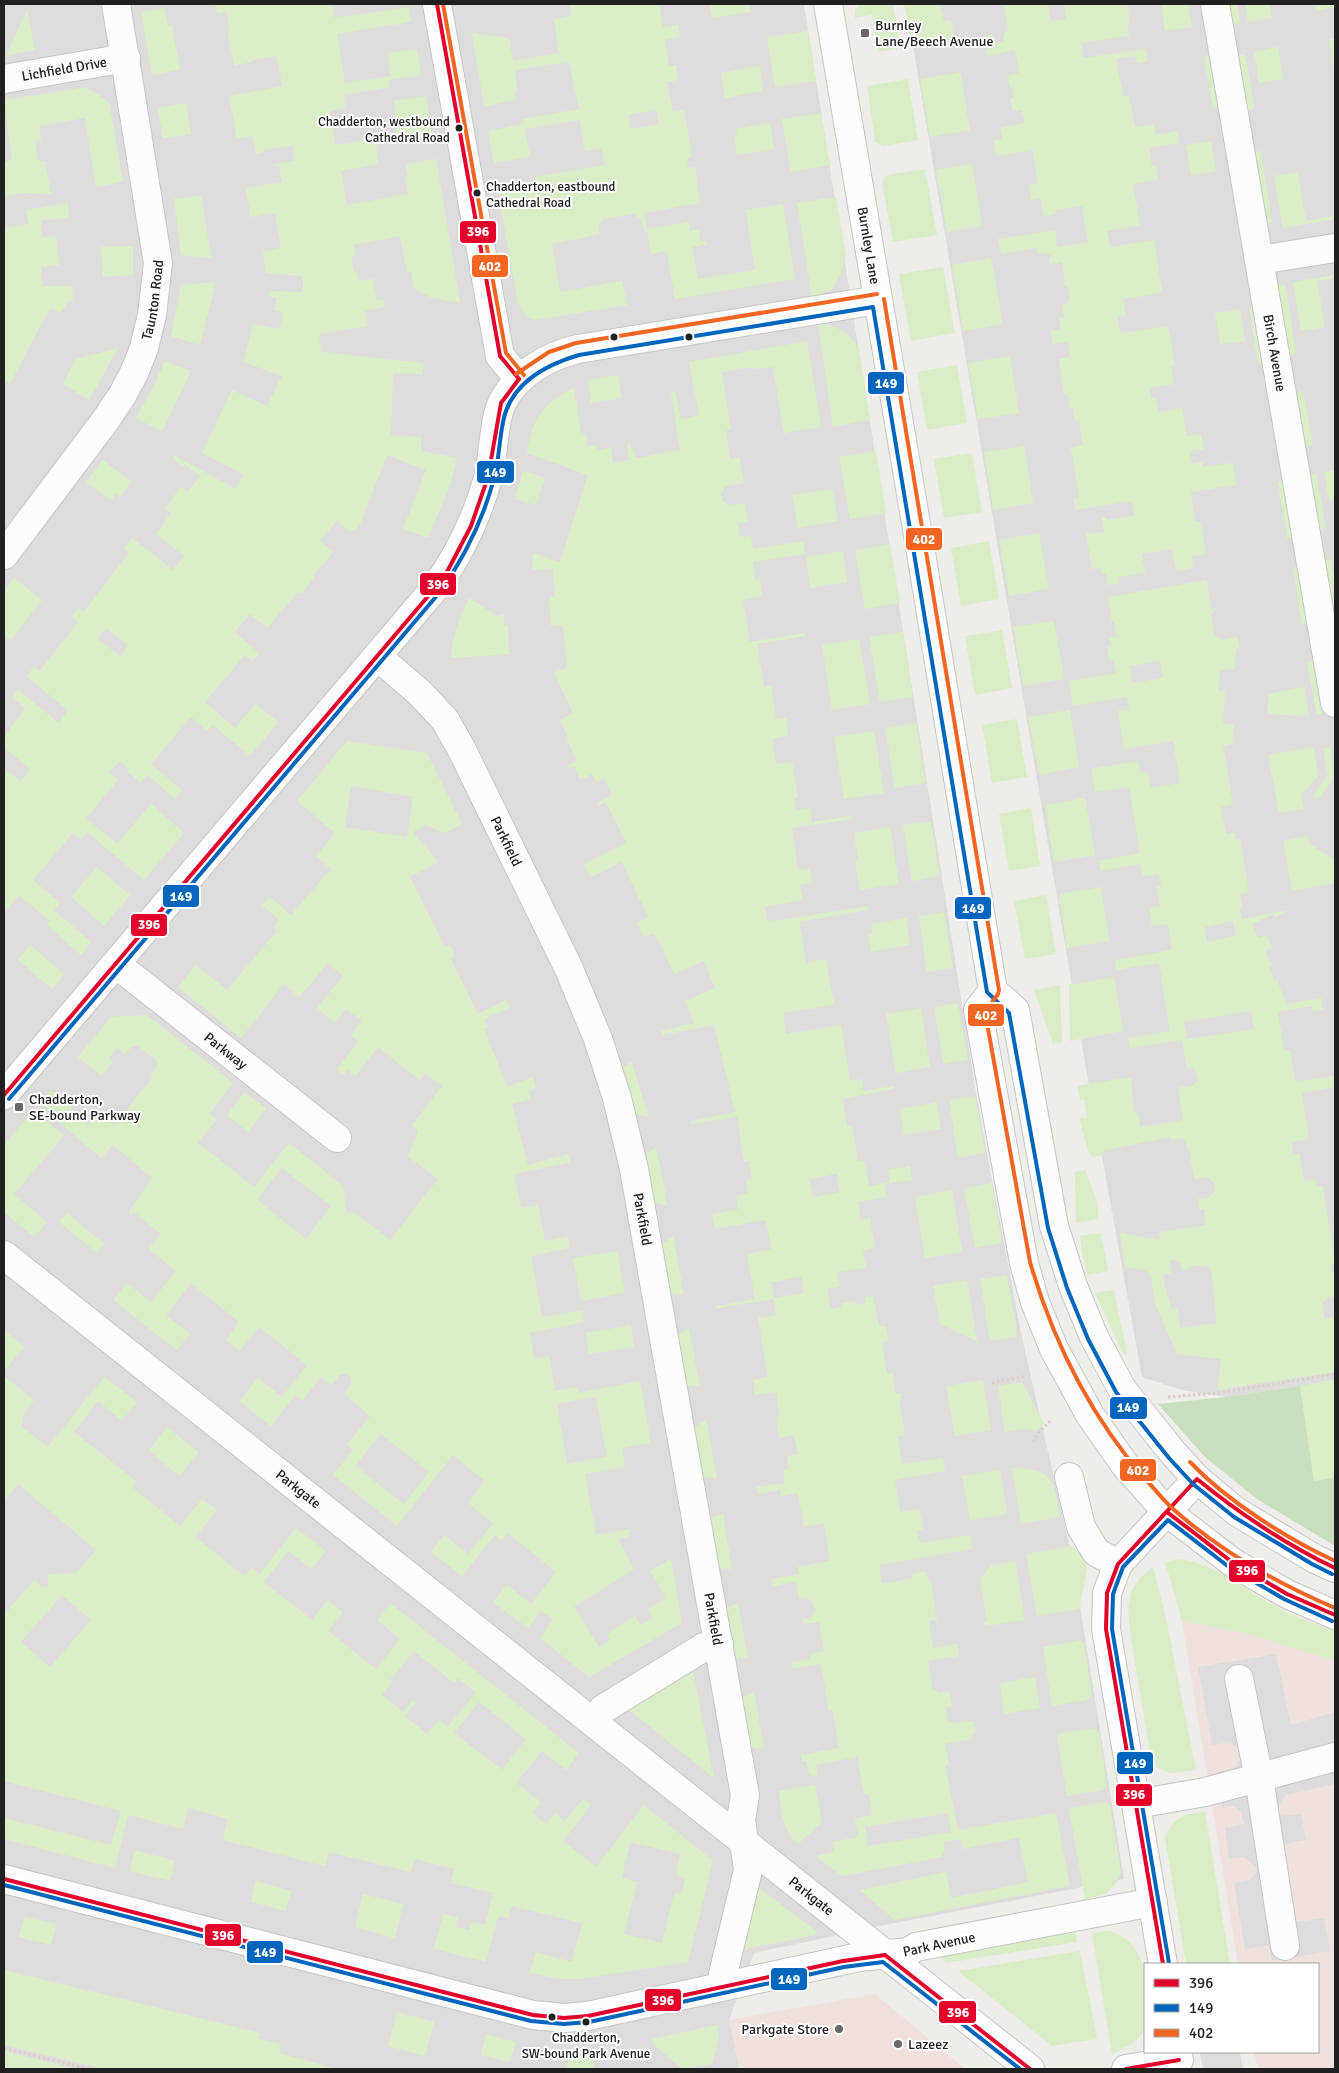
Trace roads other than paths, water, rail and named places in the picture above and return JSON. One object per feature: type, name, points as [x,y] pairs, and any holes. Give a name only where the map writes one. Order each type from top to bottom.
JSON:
[{"type":"street","name":"Taunton Road","points":[[4,554],[123,394],[138,363],[152,315],[158,263],[116,4]]},
{"type":"street","points":[[437,4],[500,356],[519,379]]},
{"type":"street","name":"Burnley Lane","points":[[828,4],[993,991]]},
{"type":"street","name":"Birch Avenue","points":[[1215,4],[1335,703]]},
{"type":"street","name":"Lichfield Drive","points":[[4,79],[126,58]]},
{"type":"street","points":[[1260,260],[1335,248]]},
{"type":"street","points":[[4,1095],[440,582],[471,526],[488,477],[502,404],[519,379],[552,358],[578,349],[878,300]]},
{"type":"street","name":"Parkfield","points":[[378,657],[421,694],[445,720],[462,750],[569,969],[598,1039],[617,1098],[634,1169],[743,1784],[744,1795],[741,1820],[744,1843]]},
{"type":"street","name":"Parkway","points":[[116,964],[337,1138]]},
{"type":"street","points":[[1335,1568],[1316,1559],[1237,1512],[1197,1479],[1174,1454],[1122,1389],[1094,1337],[1072,1286],[1054,1226],[1015,1010],[993,991],[978,1010],[1020,1248],[1035,1302],[1064,1370],[1090,1415],[1125,1465],[1167,1512],[1232,1562],[1287,1594],[1335,1616]]},
{"type":"street","name":"Parkgate","points":[[4,1255],[1030,2069]]},
{"type":"street","points":[[1069,1477],[1081,1527],[1096,1552],[1118,1564]]},
{"type":"street","points":[[1163,1963],[1106,1629],[1107,1592],[1118,1564],[1197,1479]]},
{"type":"street","points":[[593,1722],[603,1709],[704,1647],[719,1644]]},
{"type":"street","points":[[1240,1679],[1259,1778],[1286,1946]]},
{"type":"street","points":[[1137,1804],[1206,1792],[1335,1757]]},
{"type":"street","points":[[725,1986],[723,1974],[748,1870],[744,1843]]},
{"type":"street","name":"Park Avenue","points":[[4,1879],[533,2015],[564,2018],[588,2016],[859,1957],[908,1952],[916,1947],[1153,1902]]},
{"type":"street","points":[[1126,2069],[1178,2056]]},
{"type":"place","name":"Burnley Lane/Beech Avenue","points":[[865,33]]},
{"type":"place","name":"Chadderton, westbound Cathedral Road","points":[[459,128]]},
{"type":"place","name":"Chadderton, eastbound Cathedral Road","points":[[477,193]]},
{"type":"place","name":"Chadderton, SE-bound Parkway","points":[[19,1107]]},
{"type":"place","name":"Chadderton, SW-bound Park Avenue","points":[[586,2022]]},
{"type":"place","name":"Parkgate Store","points":[[839,2029]]},
{"type":"place","name":"Lazeez","points":[[898,2044]]}]
